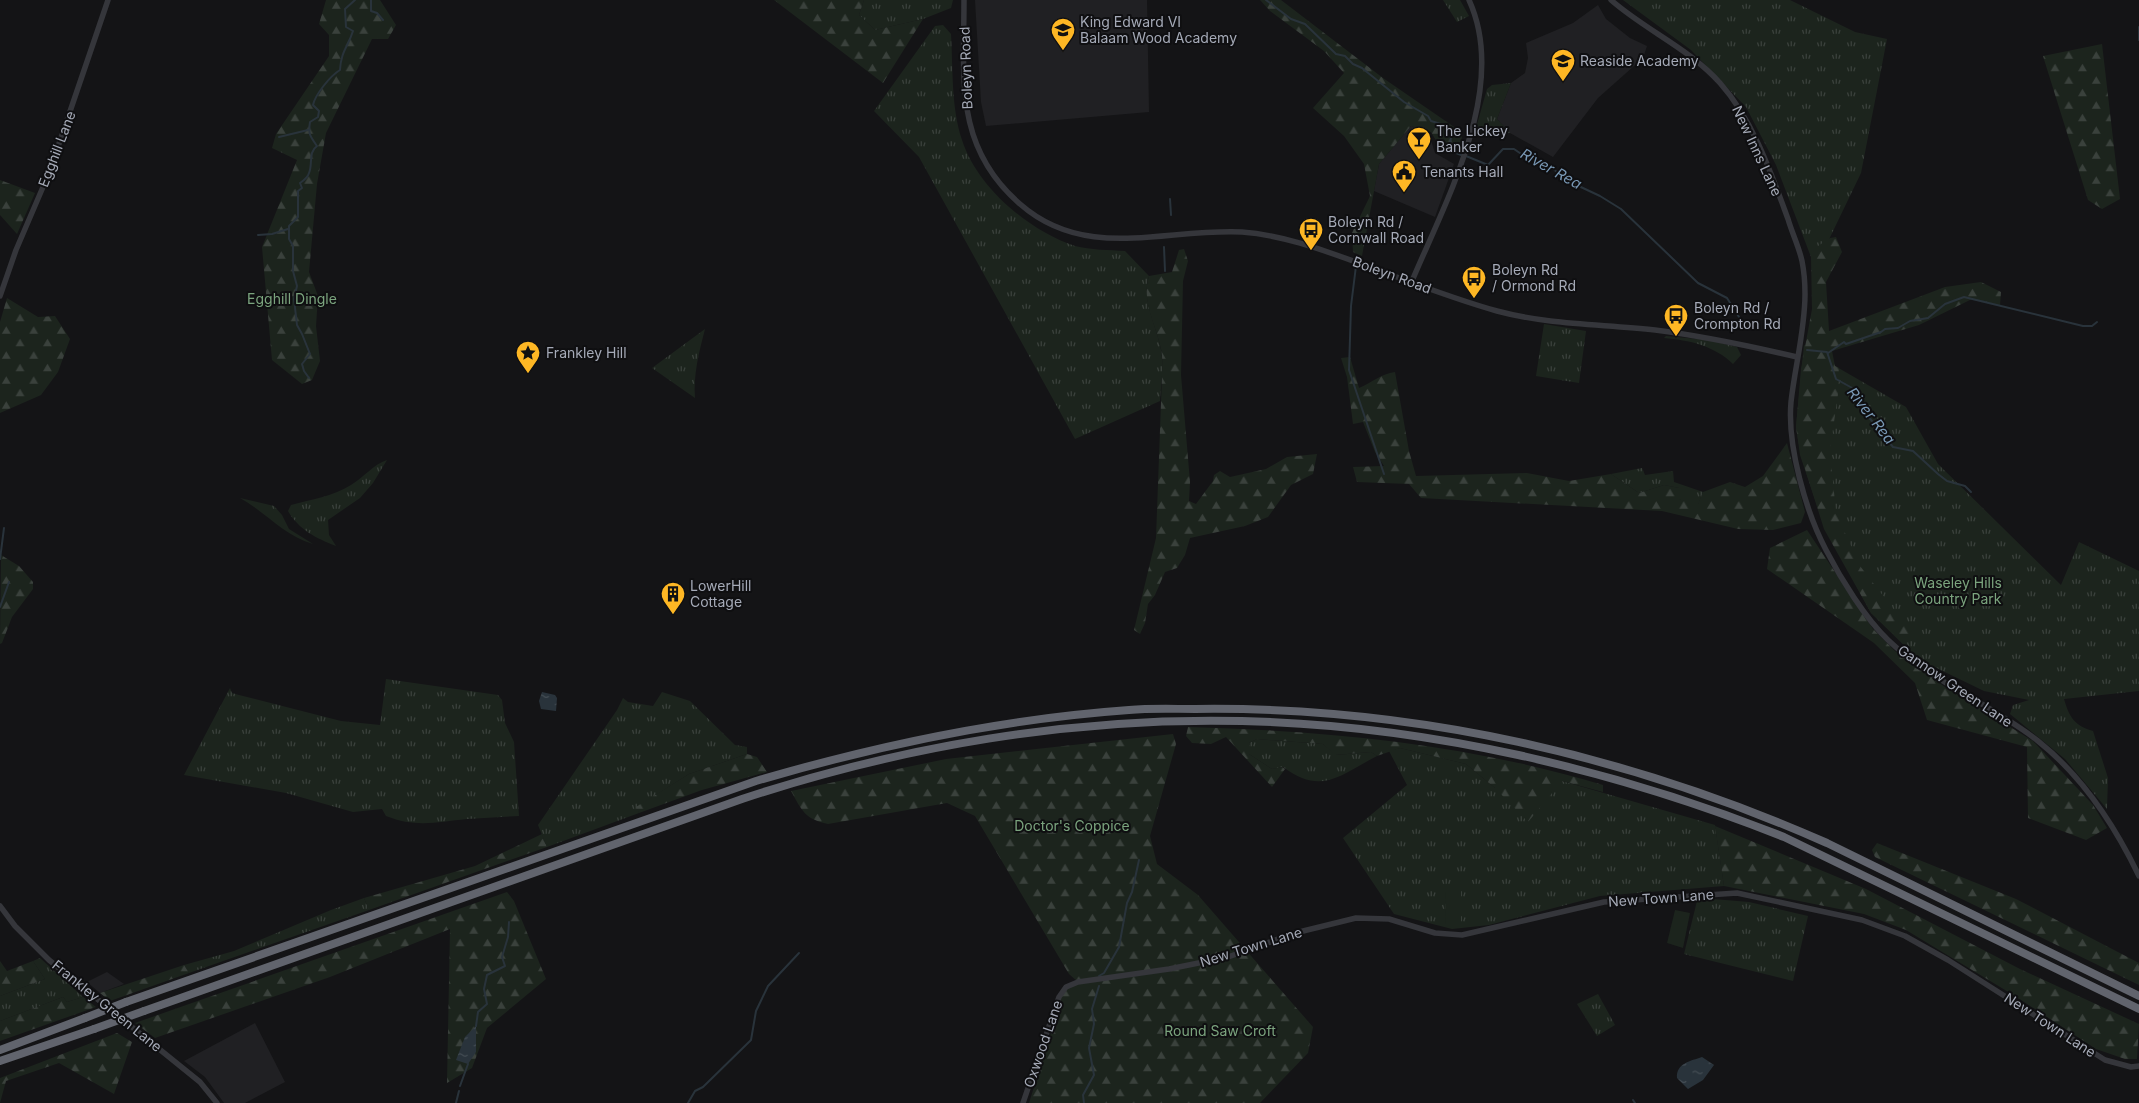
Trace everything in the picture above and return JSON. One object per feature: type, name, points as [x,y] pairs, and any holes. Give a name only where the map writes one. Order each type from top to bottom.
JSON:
[{"type":"highway","points":[[0,1050],[126,1002],[746,784],[844,756],[967,730],[1131,710],[1252,708],[1380,718],[1448,728],[1550,748],[1659,778],[1775,820],[1827,842],[2139,996]]},
{"type":"highway","points":[[0,1062],[742,799],[836,770],[945,746],[1080,727],[1170,722],[1234,721],[1343,728],[1442,740],[1589,771],[1725,813],[1784,837],[2139,1009]]},
{"type":"street","name":"Egghill Lane","points":[[0,296],[16,250],[52,164],[108,0]]},
{"type":"street","name":"Boleyn Road","points":[[964,0],[964,102],[973,138],[986,166],[1002,187],[1021,206],[1048,224],[1076,234],[1104,239],[1125,240],[1223,231],[1260,234],[1322,250],[1475,304],[1520,316],[1717,339],[1797,357]]},
{"type":"street","points":[[1412,282],[1462,159],[1480,93],[1483,64],[1481,40],[1469,0]]},
{"type":"street","name":"New Inns Lane","points":[[1611,0],[1627,14],[1701,65],[1719,82],[1744,119],[1778,192],[1802,261],[1804,310],[1797,357]]},
{"type":"street","name":"Gannow Green Lane","points":[[1797,357],[1790,406],[1796,462],[1805,494],[1825,549],[1844,579],[1878,628],[1895,646],[1941,680],[1990,709],[2039,742],[2065,768],[2111,823],[2139,876]]},
{"type":"street","name":"New Town Lane","points":[[1066,986],[1078,982],[1168,969],[1228,957],[1295,933],[1356,918],[1389,919],[1435,933],[1462,935],[1604,902],[1737,893],[1862,920],[1904,936],[1948,960],[2105,1060],[2131,1067],[2139,1066]]},
{"type":"street","name":"Frankley Green Lane","points":[[0,906],[15,926],[49,960],[200,1082],[217,1103]]},
{"type":"street","name":"Oxwood Lane","points":[[1023,1103],[1059,996],[1066,986]]},
{"type":"shaded area","name":"King Edward VI Balaam Wood Academy","points":[[975,0],[1147,0],[1149,112],[986,126],[981,102]]},
{"type":"shaded area","name":"Reaside Academy","points":[[1598,5],[1606,19],[1630,38],[1647,46],[1643,58],[1598,98],[1553,157],[1510,133],[1497,119],[1511,83],[1525,73],[1528,58],[1526,43],[1573,23]]},
{"type":"shaded area","points":[[1411,126],[1424,130],[1429,134],[1435,153],[1454,164],[1435,217],[1374,191],[1379,164]]},
{"type":"shaded area","points":[[107,972],[124,984],[100,993],[87,982]]},
{"type":"shaded area","points":[[255,1023],[285,1082],[245,1103],[224,1103],[205,1077],[184,1061]]},
{"type":"green space","name":"Egghill Dingle","points":[[326,0],[380,0],[396,25],[388,39],[372,39],[326,133],[317,184],[309,272],[318,296],[316,326],[320,361],[312,380],[302,384],[272,360],[262,247],[297,160],[272,148],[276,134],[329,56],[329,35],[319,24]]},
{"type":"green space","points":[[774,0],[864,0],[859,15],[875,30],[923,19],[883,83]]},
{"type":"green space","points":[[864,0],[953,0],[951,8],[923,19],[875,30],[859,15]]},
{"type":"green space","points":[[1260,0],[1281,0],[1383,78],[1460,131],[1462,135],[1460,151],[1453,153],[1438,144],[1431,132],[1411,126],[1379,164],[1362,256],[1353,252],[1352,233],[1370,196],[1364,164],[1344,136],[1313,108],[1344,73],[1324,51],[1270,11]]},
{"type":"green space","points":[[1443,0],[1460,0],[1469,16],[1457,22]]},
{"type":"green space","points":[[1623,0],[1790,0],[1855,32],[1887,39],[1861,173],[1821,256],[1811,257],[1776,165],[1746,107],[1691,50]]},
{"type":"green space","points":[[943,25],[951,34],[954,101],[958,127],[969,157],[992,190],[1007,205],[1040,230],[1075,246],[1125,251],[1149,276],[1147,285],[1148,304],[1162,356],[1160,401],[1075,439],[919,157],[874,111],[935,26]]},
{"type":"green space","points":[[2102,44],[2120,199],[2102,209],[2088,200],[2043,56]]},
{"type":"green space","points":[[1511,83],[1497,119],[1510,133],[1474,135],[1487,89],[1492,85]]},
{"type":"green space","points":[[0,180],[35,193],[17,234],[0,215]]},
{"type":"green space","points":[[1836,237],[1842,252],[1826,282],[1829,331],[1945,287],[1981,282],[2001,292],[2000,305],[1972,299],[1919,325],[1832,351],[1835,366],[1839,368],[1838,394],[1830,450],[1836,513],[1860,566],[1911,632],[1901,641],[1871,613],[1824,529],[1801,456],[1796,428],[1801,369],[1812,309],[1811,257],[1818,246],[1830,238]]},
{"type":"green space","points":[[1184,249],[1188,261],[1183,281],[1181,375],[1190,482],[1189,501],[1196,504],[1213,481],[1214,475],[1220,471],[1230,477],[1266,469],[1287,457],[1317,454],[1313,474],[1291,485],[1268,517],[1245,526],[1190,538],[1185,555],[1177,568],[1165,572],[1155,595],[1148,604],[1145,623],[1140,634],[1134,630],[1156,538],[1162,366],[1159,340],[1148,304],[1147,286],[1149,276],[1172,272],[1179,250]]},
{"type":"green space","points":[[7,298],[38,317],[55,316],[70,339],[58,372],[41,395],[0,413],[0,322]]},
{"type":"green space","points":[[1544,324],[1586,331],[1579,383],[1536,376]]},
{"type":"green space","points":[[705,329],[696,372],[695,398],[652,368]]},
{"type":"green space","points":[[1666,336],[1708,340],[1737,347],[1741,355],[1733,364],[1710,348],[1683,340],[1664,338]]},
{"type":"green space","name":"Waseley Hills Country Park","points":[[1804,345],[1828,356],[1835,366],[1906,407],[1938,464],[2061,585],[2079,542],[2139,571],[2139,691],[2064,699],[2068,711],[2074,720],[2093,731],[2108,778],[2107,809],[2065,759],[2010,714],[2013,705],[2029,700],[1984,691],[1918,659],[1871,613],[1824,526],[1800,455],[1796,426]]},
{"type":"green space","points":[[1350,357],[1359,388],[1381,376],[1395,372],[1409,451],[1416,476],[1527,473],[1569,481],[1611,474],[1639,493],[1664,485],[1679,488],[1679,499],[1698,504],[1703,492],[1730,482],[1745,487],[1763,476],[1787,443],[1805,512],[1801,523],[1773,530],[1738,529],[1662,511],[1421,498],[1409,484],[1357,482],[1353,467],[1384,466],[1375,452],[1363,422],[1353,424],[1347,377],[1341,358]]},
{"type":"green space","points":[[387,460],[373,483],[360,498],[328,520],[329,535],[336,546],[309,533],[292,518],[288,511],[291,505],[344,489]]},
{"type":"green space","points":[[1642,468],[1645,475],[1673,471],[1674,482],[1703,492],[1698,505],[1678,499],[1679,488],[1664,485],[1639,493],[1611,474]]},
{"type":"green space","points":[[240,498],[274,506],[282,515],[289,529],[313,544],[293,535]]},
{"type":"green space","points":[[1807,530],[1873,629],[1895,651],[1945,687],[2033,741],[2093,805],[2107,828],[2086,840],[2028,818],[2027,747],[1927,720],[1915,683],[1874,643],[1767,569],[1770,548]]},
{"type":"green space","points":[[1,555],[19,566],[33,582],[33,589],[12,617],[0,644]]},
{"type":"green space","points":[[386,679],[498,695],[502,700],[505,723],[514,742],[519,816],[427,823],[407,822],[386,816],[382,809],[353,812],[286,793],[184,775],[230,688],[232,693],[341,721],[380,725]]},
{"type":"green space","points":[[662,692],[690,701],[735,745],[747,747],[747,754],[689,774],[637,807],[639,813],[547,847],[538,825],[617,710],[623,698],[628,702],[653,706]]},
{"type":"green space","points":[[1188,727],[1346,736],[1450,750],[1501,759],[1603,785],[1603,792],[1562,781],[1528,822],[1495,788],[1466,764],[1400,748],[1377,756],[1371,752],[1335,755],[1323,744],[1257,739],[1249,743],[1249,754],[1272,769],[1282,767],[1285,769],[1272,787],[1226,737],[1211,744],[1192,743],[1186,736]]},
{"type":"green space","points":[[1173,734],[1176,744],[1150,836],[1157,864],[1198,895],[1313,1027],[1308,1053],[1260,1103],[1029,1103],[1056,1017],[1062,991],[1078,982],[1069,974],[975,816],[947,803],[828,824],[809,817],[798,804],[791,791],[946,759]]},
{"type":"green space","points":[[1257,739],[1323,744],[1336,755],[1371,752],[1377,756],[1331,780],[1309,780],[1297,776],[1283,767],[1272,769],[1249,754],[1249,743]]},
{"type":"green space","points":[[1400,748],[1466,764],[1495,788],[1562,781],[1715,825],[1724,886],[1600,896],[1489,925],[1452,929],[1394,914],[1343,838],[1407,785],[1389,751]]},
{"type":"green space","points":[[747,754],[757,757],[767,772],[702,790],[639,813],[636,807],[689,774]]},
{"type":"green space","points":[[1715,826],[1866,889],[2020,969],[2139,1024],[2137,1059],[2125,1059],[2096,1049],[2015,996],[1906,930],[1864,914],[1724,886]]},
{"type":"green space","points":[[542,834],[547,847],[369,910],[364,898],[475,866]]},
{"type":"green space","points":[[1877,843],[2016,899],[2139,963],[2139,985],[1875,857],[1872,850]]},
{"type":"green space","points":[[1445,891],[1461,891],[1461,925],[1446,925]]},
{"type":"green space","points":[[507,892],[514,901],[546,979],[487,1028],[472,1068],[447,1083],[450,929],[330,977],[155,1038],[135,1023]]},
{"type":"green space","points":[[364,898],[369,910],[189,973],[184,965],[234,951]]},
{"type":"green space","points":[[1713,899],[1749,902],[1808,916],[1793,981],[1684,954],[1697,901]]},
{"type":"green space","points":[[1675,910],[1690,913],[1683,948],[1667,943]]},
{"type":"green space","points":[[40,958],[83,997],[67,1002],[63,997],[0,1021],[0,996],[45,979],[33,961]]},
{"type":"green space","points":[[0,961],[7,971],[33,961],[45,979],[0,996]]},
{"type":"green space","points":[[184,965],[189,973],[110,1001],[100,993]]},
{"type":"green space","points":[[1598,994],[1615,1025],[1597,1036],[1577,1004]]},
{"type":"green space","points":[[63,997],[67,1002],[83,997],[96,1007],[0,1041],[0,1021]]},
{"type":"green space","points":[[117,1033],[132,1042],[114,1094],[59,1063],[6,1081],[0,1103],[0,1078]]},
{"type":"water","points":[[542,692],[555,695],[557,698],[556,711],[541,709],[539,701]]},
{"type":"water","points":[[476,1026],[476,1052],[468,1064],[456,1060],[465,1037]]},
{"type":"water","points":[[1702,1057],[1714,1065],[1703,1080],[1688,1089],[1677,1078],[1677,1073],[1685,1063]]},
{"type":"waterway","points":[[309,378],[302,364],[310,354],[297,325],[294,299],[297,286],[293,271],[293,246],[289,239],[289,226],[298,217],[298,191],[302,188],[300,183],[305,179],[310,170],[313,151],[317,146],[309,132],[310,122],[318,117],[319,111],[313,105],[324,86],[340,70],[343,54],[353,31],[346,27],[345,9],[355,0]]},
{"type":"waterway","points":[[371,0],[371,11],[377,13],[383,20]]},
{"type":"waterway","name":"River Rea","points":[[1266,0],[1291,19],[1305,24],[1336,54],[1345,56],[1404,102],[1428,116],[1431,121],[1444,125],[1451,137],[1449,150],[1461,155]]},
{"type":"waterway","points":[[2139,27],[2139,40]]},
{"type":"waterway","points":[[279,137],[308,130]]},
{"type":"waterway","name":"River Rea","points":[[1466,156],[1488,165],[1503,149],[1514,149],[1527,158],[1552,168],[1568,181],[1600,196],[1621,209],[1698,283],[1727,298],[1739,317]]},
{"type":"waterway","points":[[1170,199],[1171,215]]},
{"type":"waterway","points":[[258,235],[272,234],[288,229]]},
{"type":"waterway","points":[[1164,247],[1165,271]]},
{"type":"waterway","points":[[1356,266],[1351,306],[1349,370],[1384,474]]},
{"type":"waterway","points":[[1828,353],[1844,342],[1846,344],[1885,329],[1898,328],[1910,321],[1928,318],[1945,304],[1964,297],[2083,326],[2092,326],[2097,322]]},
{"type":"waterway","name":"River Rea","points":[[1807,350],[1827,352],[1836,379],[1854,389],[1863,410],[1893,447],[1913,451],[1947,481],[1965,486],[1971,492]]},
{"type":"waterway","points":[[0,559],[4,528]]},
{"type":"waterway","points":[[0,607],[9,582]]},
{"type":"waterway","points":[[1099,976],[1104,973],[1119,947],[1127,903],[1132,892],[1139,860]]},
{"type":"waterway","points":[[476,1026],[478,1012],[487,1004],[484,989],[487,975],[505,966],[502,957],[508,937],[509,922]]},
{"type":"waterway","points":[[688,1103],[695,1091],[703,1087],[751,1040],[756,1011],[768,986],[799,953]]},
{"type":"waterway","points":[[1084,1103],[1083,1095],[1094,1075],[1089,1048],[1094,1024],[1092,1009],[1099,986]]},
{"type":"waterway","points":[[460,1086],[468,1064]]},
{"type":"waterway","points":[[456,1103],[459,1091]]},
{"type":"place","name":"King Edward VI Balaam Wood Academy","points":[[1063,51]]},
{"type":"place","name":"Reaside Academy","points":[[1563,82]]},
{"type":"place","name":"The Lickey Banker","points":[[1419,160]]},
{"type":"place","name":"Tenants Hall","points":[[1404,193]]},
{"type":"place","name":"Boleyn Rd / Cornwall Road","points":[[1311,251]]},
{"type":"place","name":"Boleyn Rd / Ormond Rd","points":[[1474,299]]},
{"type":"place","name":"Boleyn Rd / Crompton Rd","points":[[1676,337]]},
{"type":"place","name":"Frankley Hill","points":[[528,374]]},
{"type":"place","name":"LowerHill Cottage","points":[[673,615]]},
{"type":"park label","name":"Doctor's Coppice","points":[[1072,826]]},
{"type":"park label","name":"Round Saw Croft","points":[[1220,1031]]}]
